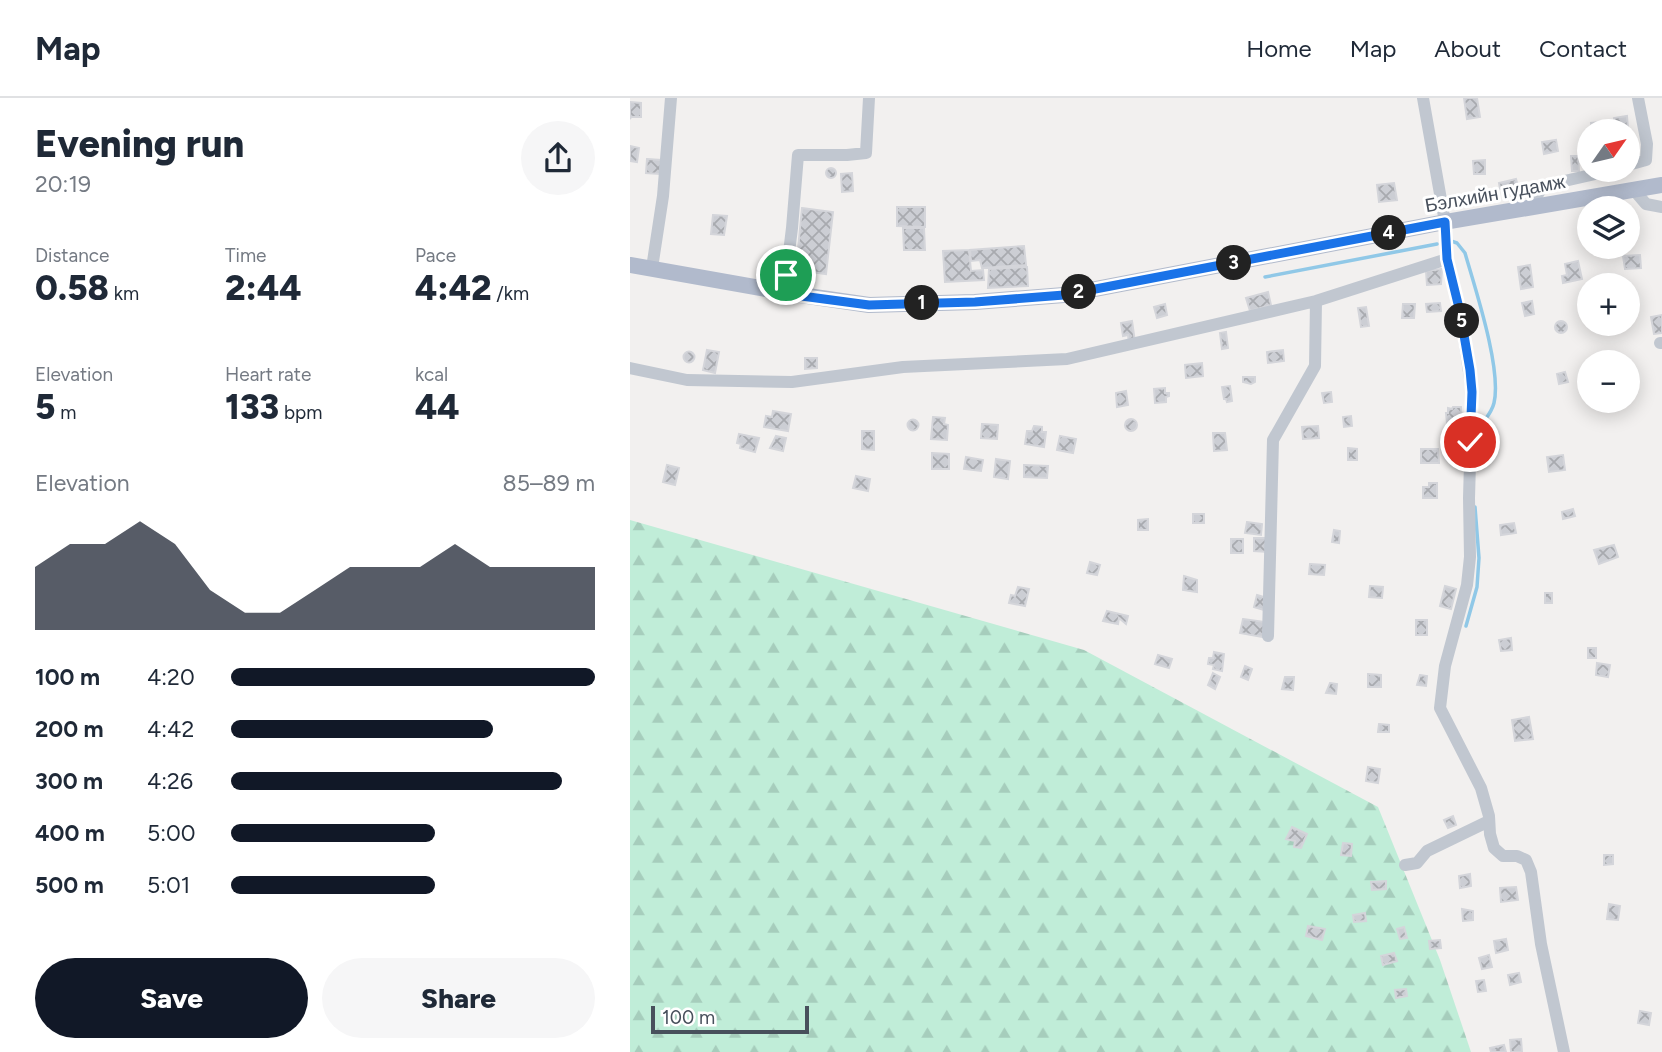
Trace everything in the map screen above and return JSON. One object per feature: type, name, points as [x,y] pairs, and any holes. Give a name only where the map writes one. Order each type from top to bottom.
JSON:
[{"type":"main road","name":"Бэлхийн гудамж","points":[[630,265],[784,293],[869,305],[975,302],[1064,295],[1445,222],[1662,185]]},
{"type":"street","points":[[652,268],[663,196],[671,98]]},
{"type":"street","points":[[784,293],[798,155],[866,153],[869,98]]},
{"type":"street","points":[[1423,98],[1445,222],[1447,259],[1460,312],[1472,392],[1470,557],[1467,585],[1445,666],[1440,708],[1480,788],[1494,848],[1503,856],[1517,856],[1526,860],[1531,872],[1541,944],[1564,1052]]},
{"type":"street","points":[[1639,98],[1647,144],[1646,160],[1640,162]]},
{"type":"street","points":[[1530,207],[1541,189],[1577,178]]},
{"type":"street","points":[[1634,190],[1646,204],[1662,207]]},
{"type":"street","points":[[630,368],[687,380],[792,382],[903,368],[1058,360],[1316,302],[1447,259]]},
{"type":"street","points":[[1268,636],[1273,440],[1315,366],[1316,302]]},
{"type":"street","points":[[1405,865],[1417,863],[1427,852],[1489,821]]},
{"type":"green space","points":[[630,520],[1084,650],[1378,807],[1440,960],[1471,1052],[630,1052]]},
{"type":"building","points":[[1464,98],[1477,98],[1480,117],[1467,119]]},
{"type":"building","points":[[630,102],[641,103],[641,117],[630,119]]},
{"type":"building","points":[[1556,140],[1558,151],[1544,154],[1542,142]]},
{"type":"building","points":[[630,146],[639,148],[637,162],[630,161]]},
{"type":"building","points":[[1571,156],[1577,156],[1577,171],[1572,171]]},
{"type":"building","points":[[647,159],[661,160],[660,174],[646,173]]},
{"type":"building","points":[[1485,160],[1485,174],[1474,174],[1473,161]]},
{"type":"building","points":[[831,168],[835,169],[835,177],[831,178],[827,177],[826,173],[827,169]]},
{"type":"building","points":[[852,173],[853,191],[842,192],[841,174]]},
{"type":"building","points":[[1516,179],[1518,186],[1500,189],[1499,183]]},
{"type":"building","points":[[1394,183],[1397,200],[1379,202],[1377,185]]},
{"type":"building","points":[[897,207],[925,207],[925,227],[897,226]]},
{"type":"building","points":[[802,208],[833,212],[826,274],[796,270]]},
{"type":"building","points":[[713,215],[727,216],[724,235],[711,234]]},
{"type":"building","points":[[903,228],[924,228],[925,250],[904,250]]},
{"type":"building","points":[[1024,246],[1026,265],[982,268],[980,260],[971,261],[970,250]]},
{"type":"building","points":[[969,250],[971,271],[983,270],[984,280],[945,282],[943,251]]},
{"type":"building","points":[[1640,255],[1641,268],[1625,269],[1623,259],[1640,259]]},
{"type":"building","points":[[1578,261],[1581,273],[1577,273],[1577,280],[1563,283],[1562,276],[1567,275],[1565,264]]},
{"type":"building","points":[[1530,265],[1533,287],[1521,289],[1518,267]]},
{"type":"building","points":[[1027,267],[1028,286],[988,288],[989,269]]},
{"type":"building","points":[[1442,269],[1441,284],[1427,285],[1426,271]]},
{"type":"building","points":[[1268,292],[1271,305],[1250,311],[1246,298]]},
{"type":"building","points":[[1532,301],[1534,314],[1525,316],[1522,303]]},
{"type":"building","points":[[1440,303],[1441,311],[1427,312],[1426,304]]},
{"type":"building","points":[[1165,304],[1167,315],[1157,318],[1154,307]]},
{"type":"building","points":[[1403,304],[1415,304],[1414,318],[1402,318]]},
{"type":"building","points":[[1366,307],[1369,326],[1361,327],[1358,308]]},
{"type":"building","points":[[1662,315],[1662,333],[1654,334],[1651,317]]},
{"type":"building","points":[[1132,321],[1135,342],[1129,343],[1128,335],[1123,336],[1121,323]]},
{"type":"building","points":[[1561,321],[1567,327],[1561,333],[1555,327]]},
{"type":"building","points":[[1226,332],[1228,348],[1222,349],[1220,333]]},
{"type":"building","points":[[707,350],[719,352],[715,373],[703,370]]},
{"type":"building","points":[[1283,350],[1284,361],[1268,363],[1267,352]]},
{"type":"building","points":[[689,351],[695,357],[689,363],[683,357]]},
{"type":"building","points":[[805,358],[817,358],[817,368],[805,369]]},
{"type":"building","points":[[1202,363],[1203,376],[1186,378],[1185,365]]},
{"type":"building","points":[[1565,372],[1568,382],[1559,384],[1557,374]]},
{"type":"building","points":[[1243,377],[1255,377],[1255,382],[1243,382]]},
{"type":"building","points":[[1230,386],[1232,401],[1227,402],[1222,387]]},
{"type":"building","points":[[1165,388],[1165,393],[1169,393],[1166,402],[1155,403],[1154,389]]},
{"type":"building","points":[[1126,391],[1128,405],[1117,407],[1116,393]]},
{"type":"building","points":[[1331,392],[1332,402],[1324,403],[1322,393]]},
{"type":"building","points":[[1461,407],[1462,423],[1447,423],[1446,413],[1448,408]]},
{"type":"building","points":[[773,411],[791,414],[788,431],[764,427],[766,416],[772,417]]},
{"type":"building","points":[[1351,416],[1352,426],[1344,427],[1343,417]]},
{"type":"building","points":[[933,417],[945,418],[944,424],[948,425],[947,440],[931,439]]},
{"type":"building","points":[[913,419],[919,425],[913,431],[907,425]]},
{"type":"building","points":[[1126,420],[1136,420],[1136,430],[1126,430]]},
{"type":"building","points":[[982,424],[998,425],[997,439],[981,438]]},
{"type":"building","points":[[1034,426],[1042,427],[1042,432],[1046,432],[1044,447],[1025,444],[1027,431],[1032,431]]},
{"type":"building","points":[[1318,426],[1319,438],[1303,439],[1302,427]]},
{"type":"building","points":[[862,431],[874,431],[874,450],[862,449]]},
{"type":"building","points":[[1213,433],[1225,433],[1227,450],[1214,451]]},
{"type":"building","points":[[739,434],[759,438],[755,452],[740,448],[741,444],[737,443]]},
{"type":"building","points":[[776,436],[786,438],[783,451],[770,448]]},
{"type":"building","points":[[1060,436],[1076,439],[1073,453],[1057,450]]},
{"type":"building","points":[[1348,448],[1357,449],[1357,460],[1348,460]]},
{"type":"building","points":[[1421,449],[1438,449],[1439,463],[1421,463]]},
{"type":"building","points":[[932,453],[949,454],[949,469],[932,469]]},
{"type":"building","points":[[1563,455],[1565,470],[1549,472],[1547,457]]},
{"type":"building","points":[[966,457],[983,460],[981,471],[964,469]]},
{"type":"building","points":[[996,459],[1010,461],[1008,479],[994,477]]},
{"type":"building","points":[[667,465],[679,468],[675,485],[663,482]]},
{"type":"building","points":[[1024,465],[1048,466],[1047,478],[1024,477]]},
{"type":"building","points":[[856,476],[870,479],[868,491],[853,488]]},
{"type":"building","points":[[1429,483],[1437,483],[1437,498],[1423,498],[1423,487],[1429,487]]},
{"type":"building","points":[[1573,509],[1575,516],[1563,519],[1562,512]]},
{"type":"building","points":[[1193,514],[1204,514],[1204,523],[1193,523]]},
{"type":"building","points":[[1148,519],[1148,530],[1138,530],[1138,520]]},
{"type":"building","points":[[1247,522],[1262,524],[1261,535],[1245,533]]},
{"type":"building","points":[[1514,523],[1516,533],[1501,535],[1500,525]]},
{"type":"building","points":[[1334,530],[1340,531],[1339,543],[1332,542]]},
{"type":"building","points":[[1254,538],[1269,538],[1268,552],[1254,551]]},
{"type":"building","points":[[1231,539],[1243,539],[1243,553],[1231,553]]},
{"type":"building","points":[[1614,545],[1618,557],[1599,564],[1594,550]]},
{"type":"building","points":[[1090,562],[1100,565],[1097,575],[1087,573]]},
{"type":"building","points":[[1310,564],[1325,565],[1324,575],[1309,574]]},
{"type":"building","points":[[1184,576],[1197,580],[1197,592],[1183,590]]},
{"type":"building","points":[[1370,586],[1383,587],[1382,598],[1369,597]]},
{"type":"building","points":[[1445,586],[1456,589],[1451,609],[1440,606]]},
{"type":"building","points":[[1018,587],[1029,589],[1025,606],[1009,603],[1011,595],[1015,596]]},
{"type":"building","points":[[1545,593],[1552,593],[1552,603],[1545,603]]},
{"type":"building","points":[[1257,595],[1267,598],[1264,610],[1254,607]]},
{"type":"building","points":[[1107,611],[1128,616],[1126,624],[1119,618],[1118,624],[1103,621]]},
{"type":"building","points":[[1243,619],[1265,622],[1263,637],[1240,633]]},
{"type":"building","points":[[1416,620],[1427,620],[1427,635],[1416,635]]},
{"type":"building","points":[[1511,638],[1512,650],[1501,651],[1499,640]]},
{"type":"building","points":[[1588,648],[1596,648],[1596,658],[1588,658]]},
{"type":"building","points":[[1214,652],[1224,654],[1222,671],[1213,669],[1214,665],[1208,664]]},
{"type":"building","points":[[1158,655],[1172,659],[1169,668],[1155,664]]},
{"type":"building","points":[[1597,663],[1610,665],[1608,677],[1596,675]]},
{"type":"building","points":[[1245,666],[1252,669],[1248,680],[1241,677]]},
{"type":"building","points":[[1213,673],[1220,677],[1215,689],[1208,685]]},
{"type":"building","points":[[1368,674],[1381,675],[1381,687],[1368,687]]},
{"type":"building","points":[[1420,675],[1427,676],[1426,686],[1417,685]]},
{"type":"building","points":[[1285,677],[1294,677],[1293,690],[1282,689]]},
{"type":"building","points":[[1330,683],[1337,684],[1336,694],[1326,693]]},
{"type":"building","points":[[1529,717],[1533,739],[1515,741],[1512,720]]},
{"type":"building","points":[[1379,724],[1389,725],[1389,732],[1378,732]]},
{"type":"building","points":[[1368,767],[1380,769],[1378,783],[1366,781]]},
{"type":"building","points":[[1453,816],[1456,825],[1448,828],[1444,820]]},
{"type":"building","points":[[1292,827],[1307,834],[1301,848],[1294,847],[1295,841],[1286,839]]},
{"type":"building","points":[[1343,843],[1352,844],[1351,856],[1341,855]]},
{"type":"building","points":[[1604,855],[1613,855],[1613,864],[1604,865]]},
{"type":"building","points":[[1470,874],[1471,886],[1460,888],[1459,876]]},
{"type":"building","points":[[1386,881],[1386,889],[1372,890],[1371,882]]},
{"type":"building","points":[[1516,887],[1518,900],[1501,902],[1500,888]]},
{"type":"building","points":[[1609,904],[1620,906],[1618,920],[1607,919]]},
{"type":"building","points":[[1462,909],[1473,911],[1473,920],[1463,921]]},
{"type":"building","points":[[1365,913],[1366,921],[1354,922],[1353,915]]},
{"type":"building","points":[[1308,926],[1325,929],[1322,940],[1306,936]]},
{"type":"building","points":[[1404,927],[1407,938],[1400,939],[1397,929]]},
{"type":"building","points":[[1506,939],[1508,950],[1496,953],[1494,941]]},
{"type":"building","points":[[1440,940],[1441,948],[1430,949],[1429,941]]},
{"type":"building","points":[[1394,953],[1397,961],[1383,965],[1381,956]]},
{"type":"building","points":[[1489,955],[1492,967],[1482,969],[1479,958]]},
{"type":"building","points":[[1519,973],[1521,982],[1510,985],[1508,975]]},
{"type":"building","points":[[1484,980],[1486,991],[1478,992],[1476,981]]},
{"type":"building","points":[[1406,989],[1407,996],[1396,998],[1395,990]]},
{"type":"building","points":[[1640,1011],[1651,1013],[1649,1025],[1638,1023]]},
{"type":"building","points":[[1521,1039],[1522,1052],[1511,1052],[1510,1040]]},
{"type":"building","points":[[1504,1045],[1506,1052],[1491,1052],[1490,1048]]},
{"type":"waterway","points":[[1451,241],[1457,243],[1465,253],[1486,328],[1494,370],[1494,403],[1476,436]]},
{"type":"waterway","points":[[1265,277],[1437,244]]},
{"type":"waterway","points":[[1466,626],[1477,587],[1479,558],[1475,507]]},
{"type":"route","points":[[786,275],[784,293],[869,305],[975,302],[1064,295],[1445,222],[1447,259],[1470,370],[1470,442]]}]
